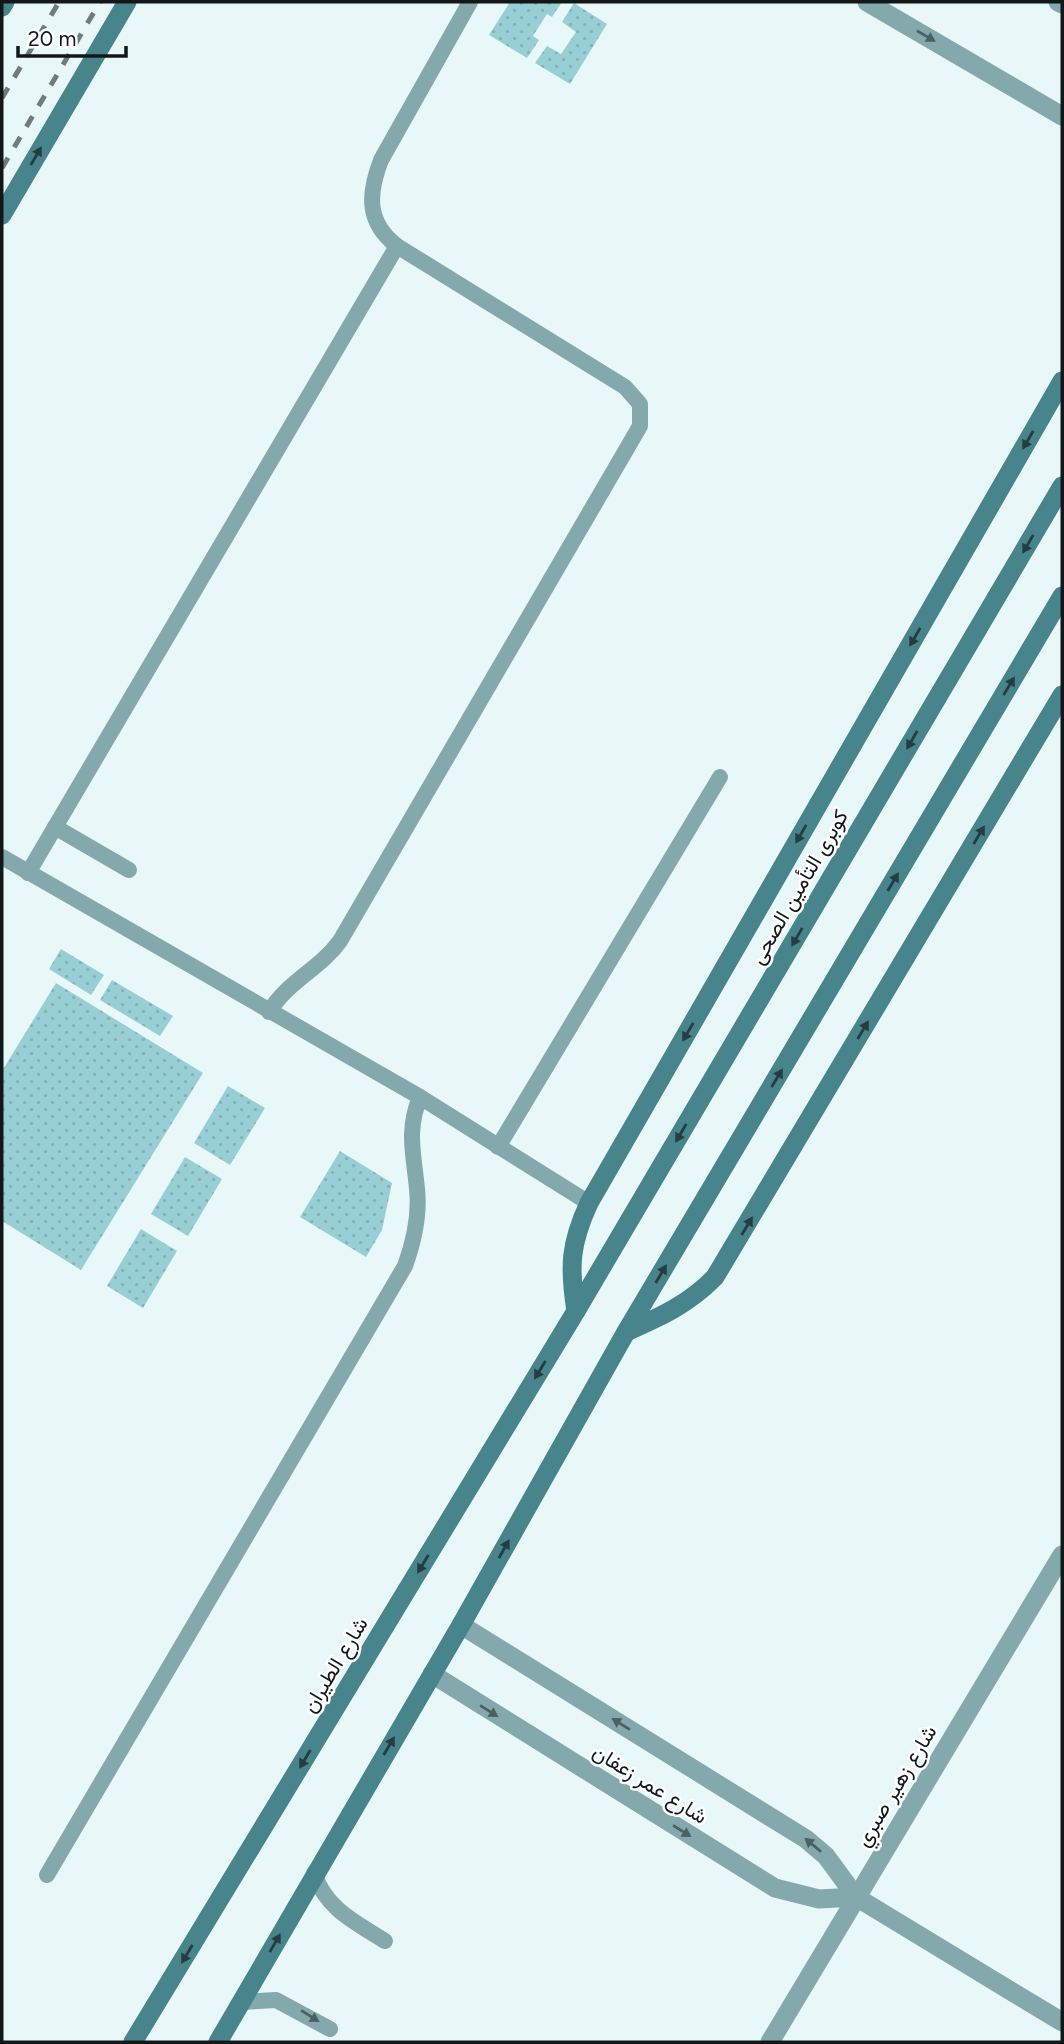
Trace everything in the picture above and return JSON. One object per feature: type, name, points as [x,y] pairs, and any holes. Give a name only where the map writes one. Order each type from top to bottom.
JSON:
[{"type":"main road","points":[[2,7],[5,2]]},
{"type":"main road","points":[[2,215],[127,2]]},
{"type":"main road","points":[[576,1311],[570,1271],[573,1242],[589,1203],[1062,381]]},
{"type":"main road","name":"كوبرى التأمين الصحى","points":[[576,1311],[1062,486]]},
{"type":"main road","points":[[218,2042],[314,1873],[461,1625],[626,1332],[1062,596]]},
{"type":"main road","points":[[626,1332],[690,1300],[722,1267],[1062,695]]},
{"type":"main road","name":"شارع الطيران","points":[[134,2042],[576,1311]]},
{"type":"street","points":[[867,2],[1062,116]]},
{"type":"street","points":[[1058,2],[1062,4]]},
{"type":"street","name":"شارع زهير صبري","points":[[770,2042],[1062,1555]]},
{"type":"street","name":"شارع عمر زعفان","points":[[461,1625],[806,1839],[826,1856],[856,1897],[1062,2022]]},
{"type":"street","name":"شارع عمر زعفان","points":[[432,1674],[775,1888],[819,1899],[856,1897]]},
{"type":"lane","points":[[269,1012],[286,988],[321,962],[341,941],[635,434],[642,415],[640,404],[625,387],[397,246],[382,232],[372,214],[371,187],[381,160],[470,2]]},
{"type":"lane","points":[[28,873],[397,246]]},
{"type":"lane","points":[[498,1147],[720,777]]},
{"type":"lane","points":[[55,827],[129,870]]},
{"type":"lane","points":[[2,857],[420,1097],[589,1203]]},
{"type":"lane","points":[[47,1875],[405,1266],[418,1210],[409,1142],[410,1126],[420,1097]]},
{"type":"lane","points":[[314,1873],[322,1893],[335,1909],[385,1941]]},
{"type":"lane","points":[[241,2002],[276,2000],[330,2029]]},
{"type":"shaded area","points":[[510,2],[562,2],[552,17],[547,14],[533,36],[539,40],[527,58],[489,35]]},
{"type":"shaded area","points":[[574,3],[607,24],[570,84],[535,63],[547,46],[561,54],[576,32],[562,22]]},
{"type":"shaded area","points":[[61,949],[104,975],[91,995],[49,969]]},
{"type":"shaded area","points":[[112,980],[173,1016],[160,1036],[100,1000]]},
{"type":"shaded area","points":[[56,983],[203,1073],[81,1270],[2,1221],[2,1071]]},
{"type":"shaded area","points":[[228,1086],[265,1108],[230,1165],[194,1143]]},
{"type":"shaded area","points":[[340,1151],[392,1183],[382,1230],[366,1257],[300,1217]]},
{"type":"shaded area","points":[[185,1157],[222,1179],[188,1236],[151,1214]]},
{"type":"shaded area","points":[[141,1229],[177,1251],[143,1308],[107,1286]]},
{"type":"railway","points":[[2,98],[59,2]]},
{"type":"railway","points":[[2,168],[100,2]]}]
